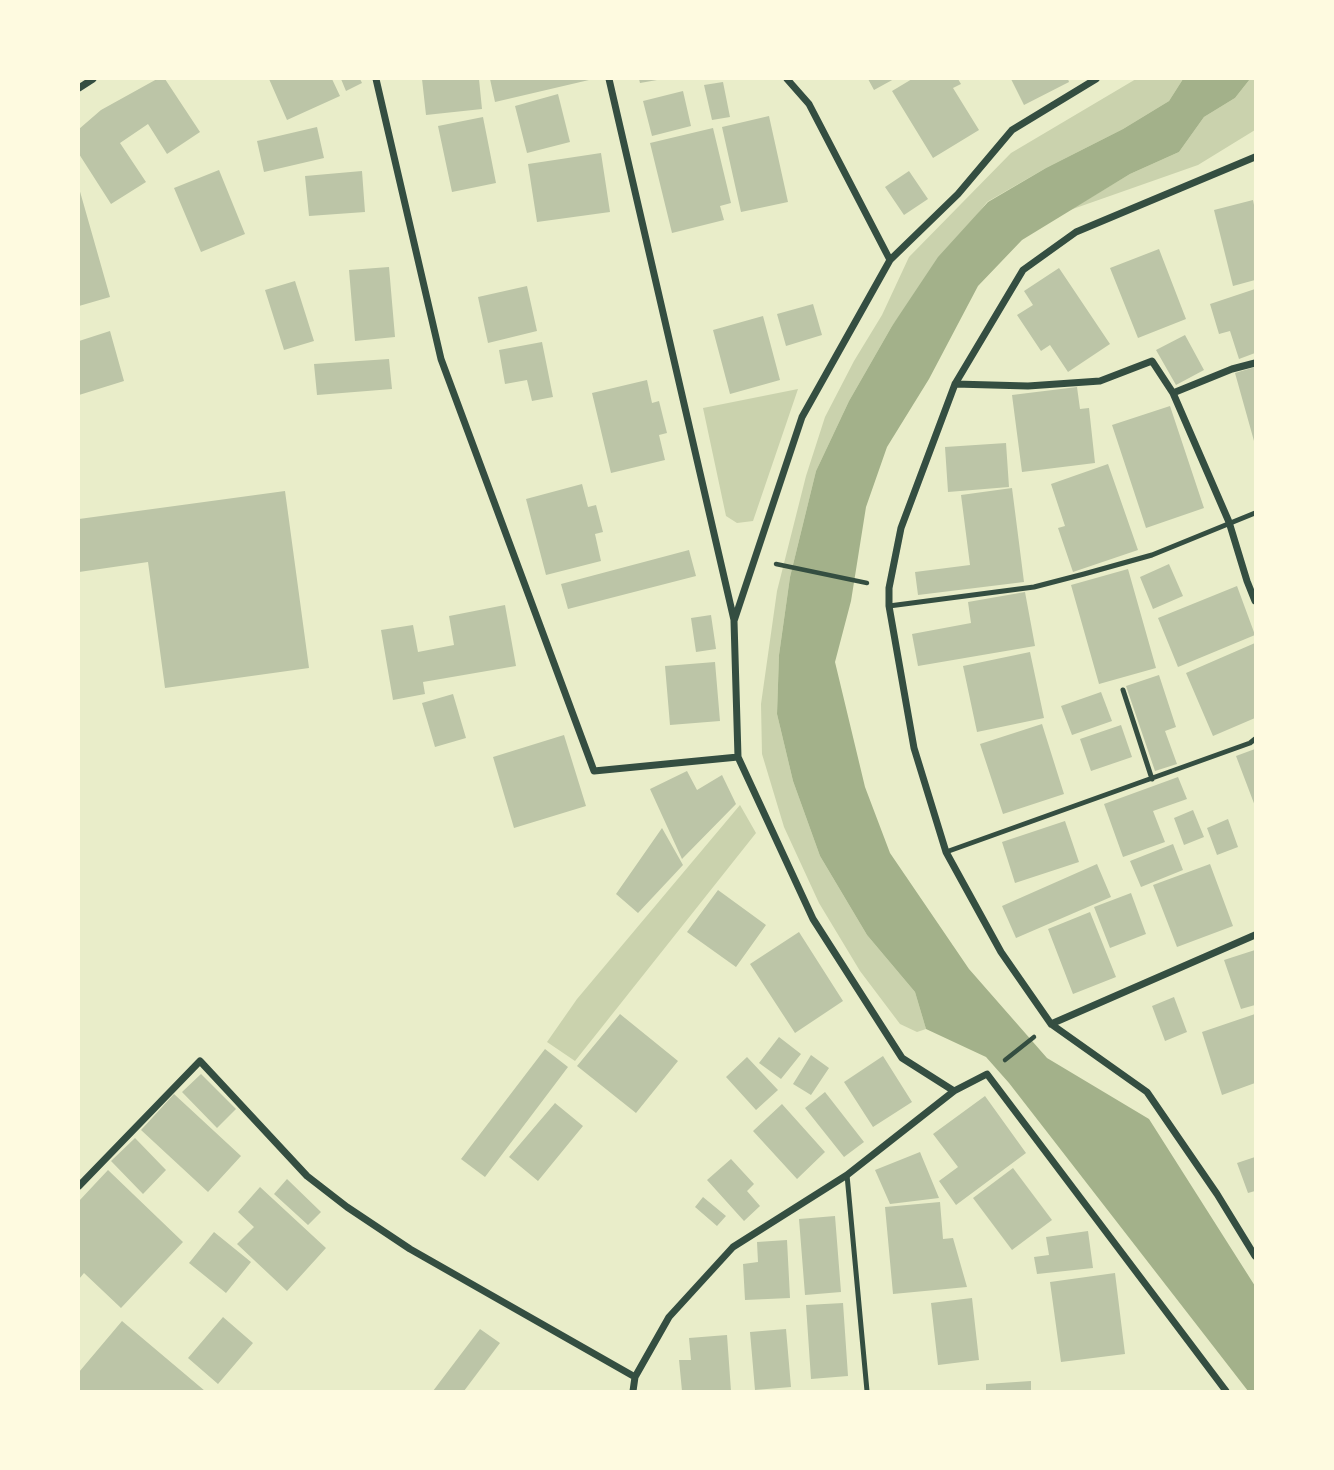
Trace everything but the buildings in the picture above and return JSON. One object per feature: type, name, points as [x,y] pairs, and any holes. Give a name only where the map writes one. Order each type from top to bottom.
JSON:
[{"type":"street","points":[[79,88],[93,79]]},
{"type":"street","points":[[376,79],[441,359],[594,771],[738,757]]},
{"type":"street","points":[[609,79],[734,621],[738,757],[813,919],[902,1058],[954,1091]]},
{"type":"street","points":[[787,79],[809,104],[890,260]]},
{"type":"street","points":[[734,621],[802,417],[890,260],[958,194],[1012,130],[1096,79]]},
{"type":"street","points":[[1255,157],[1076,232],[1023,270],[955,384],[901,528],[889,588],[889,606],[914,748],[946,852],[1001,953],[1051,1024],[1147,1092],[1217,1194],[1255,1256]]},
{"type":"street","points":[[955,384],[1028,386],[1100,382],[1152,361],[1173,393],[1229,523],[1255,601]]},
{"type":"street","points":[[1173,393],[1232,369],[1255,363]]},
{"type":"street","points":[[1051,1024],[1255,935]]},
{"type":"street","points":[[79,1186],[200,1061],[307,1176],[347,1207],[410,1249],[635,1377]]},
{"type":"street","points":[[633,1391],[635,1377],[669,1317],[733,1247],[847,1175],[954,1091],[986,1074],[1226,1391]]},
{"type":"lane","points":[[889,606],[1034,587],[1152,555],[1255,513]]},
{"type":"lane","points":[[1123,690],[1152,779]]},
{"type":"lane","points":[[946,852],[1152,779],[1255,739]]},
{"type":"lane","points":[[847,1175],[867,1391]]},
{"type":"path","points":[[755,559],[889,588]]},
{"type":"path","points":[[986,1074],[1051,1024]]},
{"type":"shaded area","points":[[1136,79],[1183,79],[1169,101],[1123,129],[987,202],[892,326],[849,401],[816,471],[790,577],[779,655],[777,714],[793,781],[820,856],[867,935],[915,992],[926,1029],[917,1032],[900,1024],[860,971],[819,903],[784,827],[762,754],[761,704],[777,591],[806,476],[825,417],[882,315],[909,257],[1011,153]]},
{"type":"shaded area","points":[[1183,79],[1250,79],[1235,98],[1204,117],[1179,152],[1130,174],[1022,240],[978,286],[929,379],[887,447],[866,507],[851,601],[835,662],[865,787],[890,853],[969,969],[1047,1058],[1149,1119],[1255,1286],[1255,1391],[1248,1391],[986,1057],[926,1029],[915,992],[867,935],[820,856],[793,781],[777,714],[779,655],[790,577],[816,471],[849,401],[892,326],[938,257],[988,202],[1169,101]]},
{"type":"shaded area","points":[[1250,79],[1255,79],[1255,130],[1198,165],[1070,210],[1130,174],[1179,152],[1204,117],[1235,98]]},
{"type":"shaded area","points":[[798,389],[753,521],[737,523],[726,516],[703,408]]},
{"type":"shaded area","points":[[740,805],[756,833],[575,1061],[547,1042],[577,999]]}]
